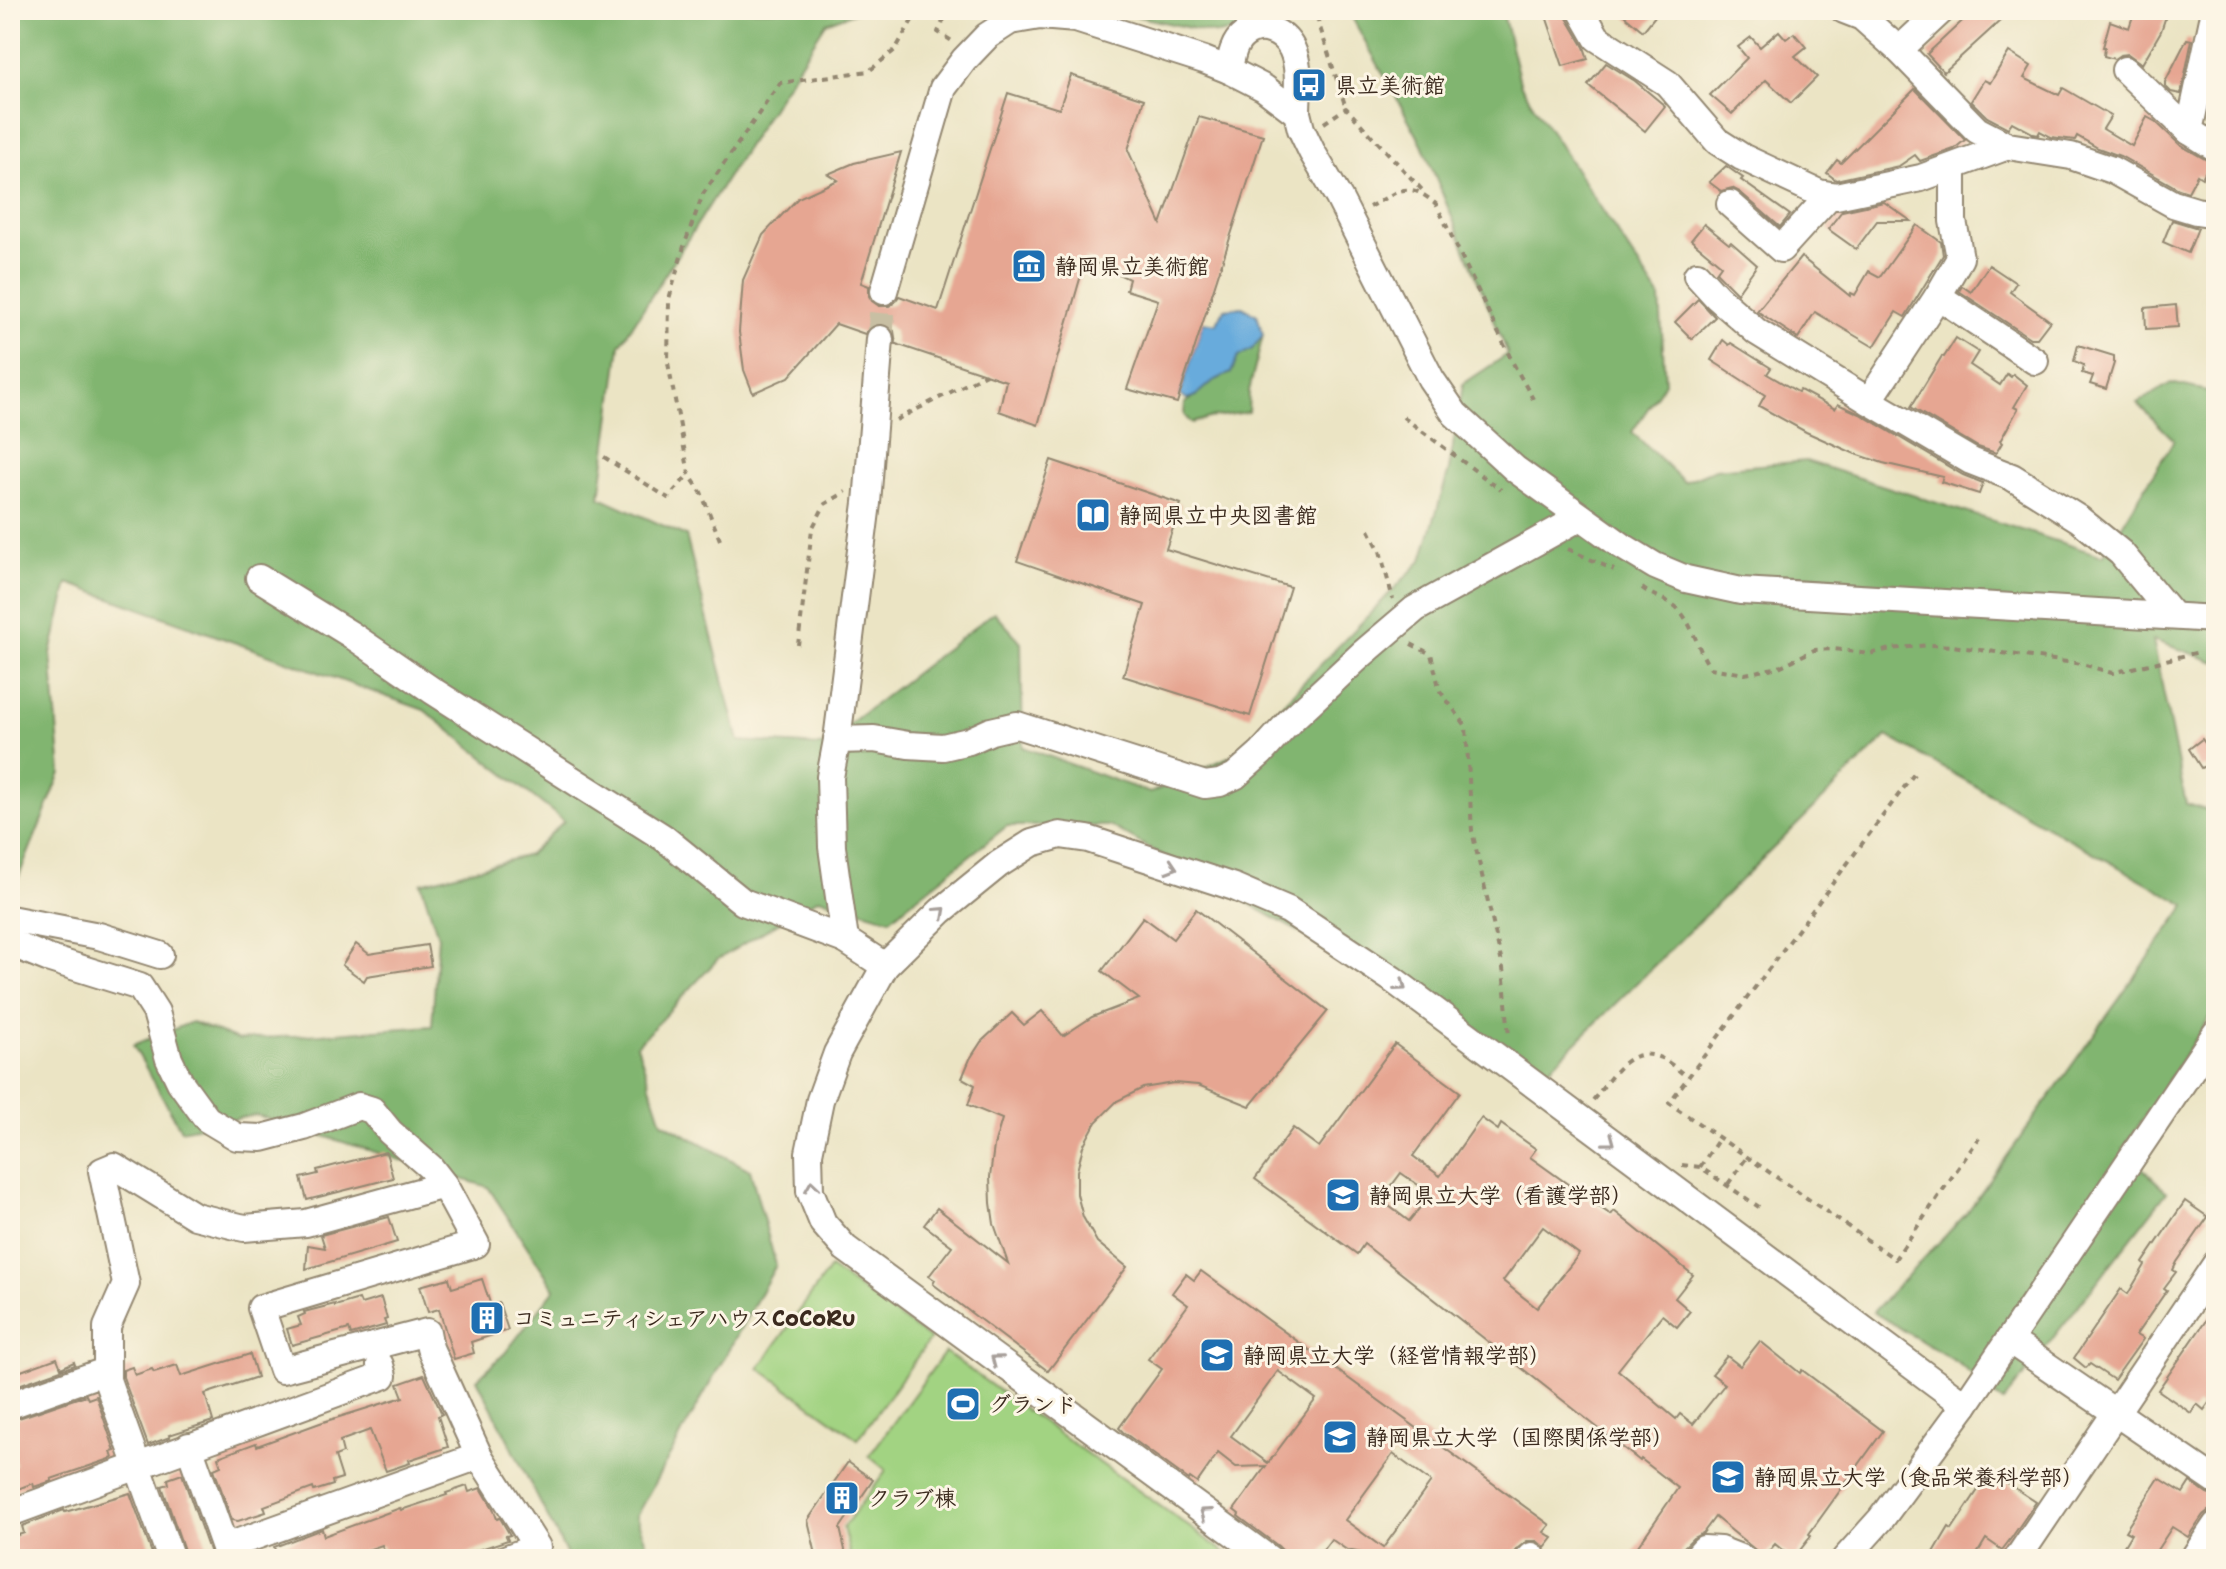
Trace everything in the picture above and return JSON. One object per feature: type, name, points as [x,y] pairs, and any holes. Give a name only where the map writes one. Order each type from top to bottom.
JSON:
[{"type":"street","points":[[1581,10],[1597,38],[1667,83],[1717,141],[1742,157],[1819,193],[1830,195],[1869,190],[1921,178],[2008,146]]},
{"type":"street","points":[[1844,10],[1862,17],[1899,50],[1977,130],[2008,146],[2071,156],[2098,165],[2173,204],[2216,214]]},
{"type":"street","points":[[1899,50],[1942,10]]},
{"type":"street","points":[[2189,131],[2215,10]]},
{"type":"street","points":[[884,291],[943,88],[970,53],[987,36],[1010,21],[1040,16],[1076,19],[1204,60],[1264,88],[1308,122]]},
{"type":"street","points":[[1229,70],[1233,50],[1243,35],[1263,28],[1281,33],[1293,50],[1308,122],[1349,217],[1431,379],[1455,414],[1515,469],[1655,566],[1686,579],[1741,591],[2216,619]]},
{"type":"street","points":[[2125,70],[2189,131],[2216,148]]},
{"type":"street","points":[[1869,401],[1960,258],[1953,221],[1953,168]]},
{"type":"street","points":[[1730,204],[1781,249],[1830,195]]},
{"type":"street","points":[[1697,275],[1757,332],[1971,461],[2012,477],[2079,519],[2121,553],[2173,616]]},
{"type":"street","points":[[1938,296],[2035,361]]},
{"type":"street","points":[[845,940],[832,847],[830,777],[868,489],[880,339]]},
{"type":"street","points":[[837,740],[874,739],[943,747],[1017,725],[1205,785],[1220,783],[1235,776],[1261,753],[1290,721],[1415,609],[1581,517]]},
{"type":"street","points":[[259,578],[664,838],[743,902],[845,940],[885,966]]},
{"type":"street","points":[[1269,1559],[845,1248],[823,1223],[810,1191],[809,1153],[820,1100],[837,1053],[885,966],[941,911],[999,864],[1032,843],[1060,835],[1088,839],[1234,887],[1288,910],[1392,979],[1965,1405]]},
{"type":"street","points":[[10,919],[99,936],[160,955]]},
{"type":"street","points":[[10,943],[140,987],[156,1012],[169,1059],[180,1082],[207,1119],[237,1137],[262,1138],[304,1127],[359,1106],[372,1110],[390,1132],[430,1167],[444,1185],[476,1244],[261,1308],[282,1370],[427,1332],[430,1348],[479,1456],[537,1547],[505,1559]]},
{"type":"street","points":[[1845,1559],[1881,1519],[1965,1405],[2216,1033]]},
{"type":"street","points":[[171,1559],[107,1380],[107,1327],[126,1284],[102,1171],[114,1166],[195,1216],[244,1228],[306,1223],[444,1185]]},
{"type":"street","points":[[2017,1559],[2216,1264]]},
{"type":"street","points":[[2009,1340],[2216,1481]]},
{"type":"street","points":[[10,1513],[383,1376],[380,1365]]},
{"type":"street","points":[[10,1405],[97,1374],[107,1380]]},
{"type":"street","points":[[189,1446],[227,1553],[479,1456]]},
{"type":"street","points":[[2193,1559],[2216,1525]]},
{"type":"street","points":[[1695,1559],[1704,1549],[1720,1550],[1743,1559]]},
{"type":"path","points":[[720,540],[701,492],[689,474],[668,363],[669,299],[703,194],[780,83],[869,71],[895,50],[918,10]]},
{"type":"path","points":[[940,10],[946,15],[938,32],[970,53]]},
{"type":"path","points":[[1307,10],[1317,18],[1346,108],[1436,204],[1533,399]]},
{"type":"path","points":[[1308,122],[1346,108]]},
{"type":"path","points":[[1349,217],[1404,189],[1421,192],[1436,204]]},
{"type":"path","points":[[872,431],[986,374]]},
{"type":"path","points":[[1403,417],[1510,496]]},
{"type":"path","points":[[604,457],[668,498],[689,474]]},
{"type":"path","points":[[798,645],[812,529],[825,504],[851,489],[868,489]]},
{"type":"path","points":[[1369,530],[1380,551],[1399,622],[1409,643],[1431,654],[1440,691],[1466,726],[1472,831],[1503,968],[1512,1068]]},
{"type":"path","points":[[1545,537],[1618,572]]},
{"type":"path","points":[[1639,585],[1679,609],[1710,668],[1745,674],[1779,667],[1814,650],[1834,649],[1869,654],[1929,645],[1952,646],[2082,664],[2112,673],[2199,652]]},
{"type":"path","points":[[1914,774],[1669,1103],[1895,1259],[1979,1138]]},
{"type":"path","points":[[1579,1118],[1627,1058],[1644,1053],[1662,1058],[1687,1077]]},
{"type":"path","points":[[1700,1167],[1720,1137]]},
{"type":"path","points":[[1728,1185],[1747,1157]]},
{"type":"path","points":[[1654,1173],[1681,1165],[1700,1167],[1759,1207]]},
{"type":"green space","points":[[10,10],[861,10],[826,23],[620,345],[600,497],[686,536],[739,741],[821,746],[994,612],[1021,642],[1023,747],[1150,793],[1233,755],[1422,560],[1449,470],[1463,384],[1508,354],[1422,144],[1349,12],[1217,34],[1109,10],[1502,10],[1521,86],[1660,298],[1665,383],[1632,432],[1684,482],[1715,469],[1806,461],[2103,556],[2174,440],[2137,403],[2171,383],[2211,392],[2216,395],[2216,662],[2153,640],[2186,804],[2216,813],[2216,1008],[2123,1149],[2167,1192],[2003,1402],[1958,1363],[1873,1312],[1966,1214],[2186,905],[1887,736],[1547,1071],[1110,826],[1007,826],[890,919],[819,898],[717,960],[637,1045],[662,1122],[750,1170],[776,1265],[636,1516],[652,1559],[569,1559],[477,1379],[505,1353],[555,1289],[488,1187],[256,1115],[181,1130],[133,1045],[192,1022],[238,1040],[432,1026],[438,936],[421,883],[529,855],[564,821],[424,710],[68,583],[51,653],[61,773],[10,898]]},
{"type":"green space","points":[[1263,335],[1249,391],[1248,412],[1191,423],[1184,415],[1185,403],[1213,381],[1231,373],[1238,356],[1252,349]]},
{"type":"green space","points":[[830,1268],[930,1339],[858,1439],[759,1368]]},
{"type":"green space","name":"グランド","points":[[945,1352],[1234,1559],[851,1559],[843,1528],[886,1470],[869,1456]]},
{"type":"water","points":[[1242,307],[1257,315],[1263,335],[1252,349],[1238,357],[1231,373],[1213,381],[1196,396],[1187,399],[1180,395],[1203,322],[1216,324],[1225,309]]},
{"type":"building","points":[[1544,10],[1565,10],[1588,59],[1563,66]]},
{"type":"building","points":[[1618,10],[1660,10],[1643,31]]},
{"type":"building","points":[[1974,10],[2012,10],[1944,72],[1927,54]]},
{"type":"building","points":[[2135,10],[2168,10],[2161,31],[2142,64],[2128,54],[2114,59],[2104,56],[2103,47],[2110,21],[2129,28]]},
{"type":"building","points":[[1779,31],[1786,39],[1794,33],[1806,47],[1795,56],[1817,77],[1791,103],[1766,80],[1732,114],[1710,95],[1747,58],[1738,47],[1751,37],[1760,47]]},
{"type":"building","points":[[2187,39],[2192,40],[2181,94],[2171,92],[2165,82]]},
{"type":"building","points":[[2009,52],[2031,66],[2024,78],[2059,95],[2063,88],[2111,116],[2103,129],[2132,146],[2147,117],[2156,122],[2180,145],[2210,162],[2202,178],[2197,175],[2188,192],[2077,136],[2075,140],[2051,137],[2040,131],[2038,135],[2012,122],[2008,128],[1987,117],[1971,101],[1984,80],[1990,83]]},
{"type":"building","points":[[1606,63],[1635,81],[1665,106],[1645,131],[1588,85]]},
{"type":"building","points":[[1071,75],[1144,99],[1128,150],[1161,224],[1199,117],[1263,135],[1177,403],[1127,389],[1158,300],[1126,290],[1129,279],[1086,258],[1038,425],[999,411],[1006,381],[896,344],[894,331],[882,323],[872,325],[865,334],[836,324],[789,377],[753,393],[744,370],[739,332],[743,280],[763,235],[798,198],[838,180],[828,174],[854,163],[901,152],[861,283],[869,286],[869,296],[879,306],[889,306],[899,296],[938,310],[1008,93],[1059,109]]},
{"type":"building","points":[[1915,89],[1965,140],[1954,149],[1920,161],[1915,155],[1899,166],[1836,180],[1827,173],[1837,160],[1841,163]]},
{"type":"building","points":[[1726,166],[1790,215],[1780,227],[1740,192],[1732,188],[1721,191],[1709,182]]},
{"type":"building","points":[[1884,202],[1911,221],[1877,221],[1856,249],[1828,229],[1842,211]]},
{"type":"building","points":[[2172,220],[2198,228],[2188,253],[2163,242]]},
{"type":"building","points":[[1704,224],[1757,265],[1737,293],[1716,272],[1721,265],[1691,240]]},
{"type":"building","points":[[1917,225],[1941,242],[1943,255],[1905,317],[1896,312],[1874,347],[1815,312],[1798,338],[1757,311],[1801,257],[1850,296],[1851,293],[1855,295],[1869,271],[1880,277]]},
{"type":"building","points":[[1989,265],[2016,283],[2010,292],[2050,321],[2037,338],[2030,338],[1959,291],[1962,286],[1971,292]]},
{"type":"building","points":[[1698,299],[1715,317],[1692,339],[1675,322]]},
{"type":"building","points":[[2176,305],[2178,327],[2146,329],[2145,308]]},
{"type":"building","points":[[1956,338],[1978,352],[1970,365],[2000,385],[2007,374],[2011,377],[2013,374],[2027,385],[2014,407],[2018,409],[1996,453],[1978,447],[1911,407]]},
{"type":"building","points":[[1723,340],[1771,368],[1767,374],[1798,392],[1800,390],[1835,409],[1838,404],[1860,414],[1963,475],[1983,483],[1979,494],[1941,482],[1943,477],[1853,453],[1759,406],[1765,395],[1711,360]]},
{"type":"building","points":[[2078,345],[2114,356],[2106,389],[2090,384],[2093,376],[2082,373],[2084,365],[2074,361]]},
{"type":"building","points":[[1051,460],[1181,504],[1166,549],[1290,587],[1250,716],[1123,676],[1145,605],[1017,561]]},
{"type":"building","points":[[2202,739],[2208,747],[2216,744],[2216,781],[2205,766],[2201,768],[2189,749]]},
{"type":"building","points":[[1196,909],[1328,1011],[1250,1106],[1198,1085],[1174,1083],[1143,1088],[1117,1101],[1096,1122],[1083,1146],[1077,1171],[1077,1194],[1083,1217],[1097,1242],[1127,1267],[1048,1371],[933,1284],[935,1280],[929,1276],[952,1246],[924,1225],[937,1208],[1008,1263],[994,1224],[991,1203],[994,1146],[1002,1119],[968,1105],[975,1085],[962,1078],[981,1042],[1012,1013],[1024,1025],[1042,1011],[1063,1036],[1092,1017],[1139,999],[1102,971],[1143,917],[1173,939]]},
{"type":"building","points":[[356,944],[369,954],[427,945],[431,966],[367,976],[364,981],[342,965]]},
{"type":"building","points":[[1395,1044],[1460,1092],[1413,1156],[1440,1176],[1481,1118],[1498,1130],[1501,1124],[1536,1149],[1530,1157],[1611,1215],[1614,1211],[1693,1275],[1675,1298],[1690,1311],[1677,1327],[1662,1315],[1618,1370],[1676,1419],[1680,1414],[1693,1424],[1725,1384],[1712,1374],[1727,1356],[1740,1366],[1760,1341],[1883,1431],[1793,1559],[1775,1544],[1764,1557],[1715,1517],[1703,1533],[1683,1548],[1679,1559],[1629,1559],[1678,1488],[1364,1244],[1357,1254],[1255,1179],[1293,1128],[1319,1147]],"holes":[[[1401,1173],[1431,1194],[1409,1221],[1381,1200]],[[1543,1227],[1579,1254],[1537,1308],[1503,1281]]]},
{"type":"building","points":[[386,1152],[393,1178],[307,1200],[301,1178],[318,1174],[317,1170]]},
{"type":"building","points":[[2185,1201],[2208,1217],[2177,1262],[2173,1270],[2176,1272],[2164,1288],[2167,1290],[2136,1335],[2143,1339],[2114,1380],[2090,1364],[2086,1368],[2074,1358],[2121,1289],[2128,1294],[2145,1265],[2143,1263]]},
{"type":"building","points":[[389,1217],[397,1242],[306,1269],[308,1245],[325,1248],[321,1235]]},
{"type":"building","points":[[1201,1271],[1550,1525],[1544,1532],[1553,1538],[1545,1548],[1537,1541],[1527,1541],[1511,1559],[1375,1559],[1377,1556],[1347,1550],[1331,1539],[1316,1559],[1291,1559],[1234,1510],[1266,1466],[1236,1467],[1218,1453],[1197,1483],[1119,1428],[1162,1369],[1148,1359],[1188,1305],[1172,1293],[1186,1274],[1194,1280]],"holes":[[[1278,1371],[1316,1399],[1268,1463],[1231,1436]],[[1393,1454],[1431,1482],[1383,1548],[1345,1520]]]},
{"type":"building","points":[[449,1278],[452,1288],[482,1279],[491,1306],[499,1303],[508,1330],[471,1342],[474,1353],[454,1359],[439,1309],[428,1312],[420,1286]]},
{"type":"building","points":[[381,1298],[386,1325],[351,1335],[349,1329],[292,1345],[287,1329],[301,1325],[298,1317],[304,1312],[359,1299],[361,1304]]},
{"type":"building","points":[[2216,1306],[2216,1393],[2204,1410],[2197,1404],[2191,1413],[2158,1390]]},
{"type":"building","points":[[250,1354],[257,1377],[205,1394],[213,1421],[148,1445],[123,1370],[132,1367],[135,1375],[177,1365],[181,1376]]},
{"type":"building","points":[[57,1358],[61,1368],[74,1362],[75,1365],[10,1388],[10,1375]]},
{"type":"building","points":[[424,1375],[442,1414],[438,1416],[448,1447],[386,1471],[370,1430],[340,1441],[343,1453],[335,1456],[342,1478],[332,1481],[333,1485],[314,1491],[313,1488],[264,1506],[266,1512],[232,1520],[214,1469],[221,1466],[218,1457],[403,1397],[398,1384]]},
{"type":"building","points":[[86,1395],[88,1399],[96,1396],[115,1451],[111,1452],[113,1458],[34,1487],[33,1483],[10,1492],[10,1467],[16,1465],[10,1446],[10,1421]]},
{"type":"building","name":"クラブ棟","points":[[848,1462],[873,1480],[840,1528],[847,1559],[817,1559],[808,1520]]},
{"type":"building","points":[[1990,1472],[2036,1502],[2012,1537],[2002,1550],[1986,1539],[1974,1559],[1930,1559],[1949,1527],[1952,1529]]},
{"type":"building","points":[[182,1474],[212,1559],[187,1559],[162,1486],[169,1484],[168,1479]]},
{"type":"building","points":[[2159,1478],[2183,1493],[2190,1482],[2216,1497],[2216,1509],[2203,1515],[2188,1537],[2172,1527],[2151,1559],[2116,1559],[2131,1534],[2125,1531]]},
{"type":"building","points":[[467,1486],[469,1492],[481,1488],[497,1519],[500,1518],[510,1535],[506,1536],[508,1540],[451,1559],[387,1559],[382,1545],[341,1559],[278,1559],[274,1547],[322,1529],[324,1536]]},
{"type":"building","points":[[130,1493],[154,1559],[10,1559],[10,1538],[24,1533],[22,1526],[64,1510]]},
{"type":"tunnel","points":[[880,339],[884,291]]},
{"type":"place","name":"県立美術館","points":[[1309,85]]},
{"type":"place","name":"静岡県立美術館","points":[[1029,266]]},
{"type":"place","name":"静岡県立中央図書館","points":[[1093,515]]},
{"type":"place","name":"静岡県立大学（看護学部）","points":[[1343,1195]]},
{"type":"place","name":"コミュニティシェアハウスCoCoRu","points":[[487,1318]]},
{"type":"place","name":"静岡県立大学（経営情報学部）","points":[[1217,1355]]},
{"type":"place","name":"グランド","points":[[963,1404]]},
{"type":"place","name":"静岡県立大学（国際関係学部）","points":[[1340,1437]]},
{"type":"place","name":"静岡県立大学（食品栄養科学部）","points":[[1728,1477]]},
{"type":"place","name":"クラブ棟","points":[[842,1498]]}]
